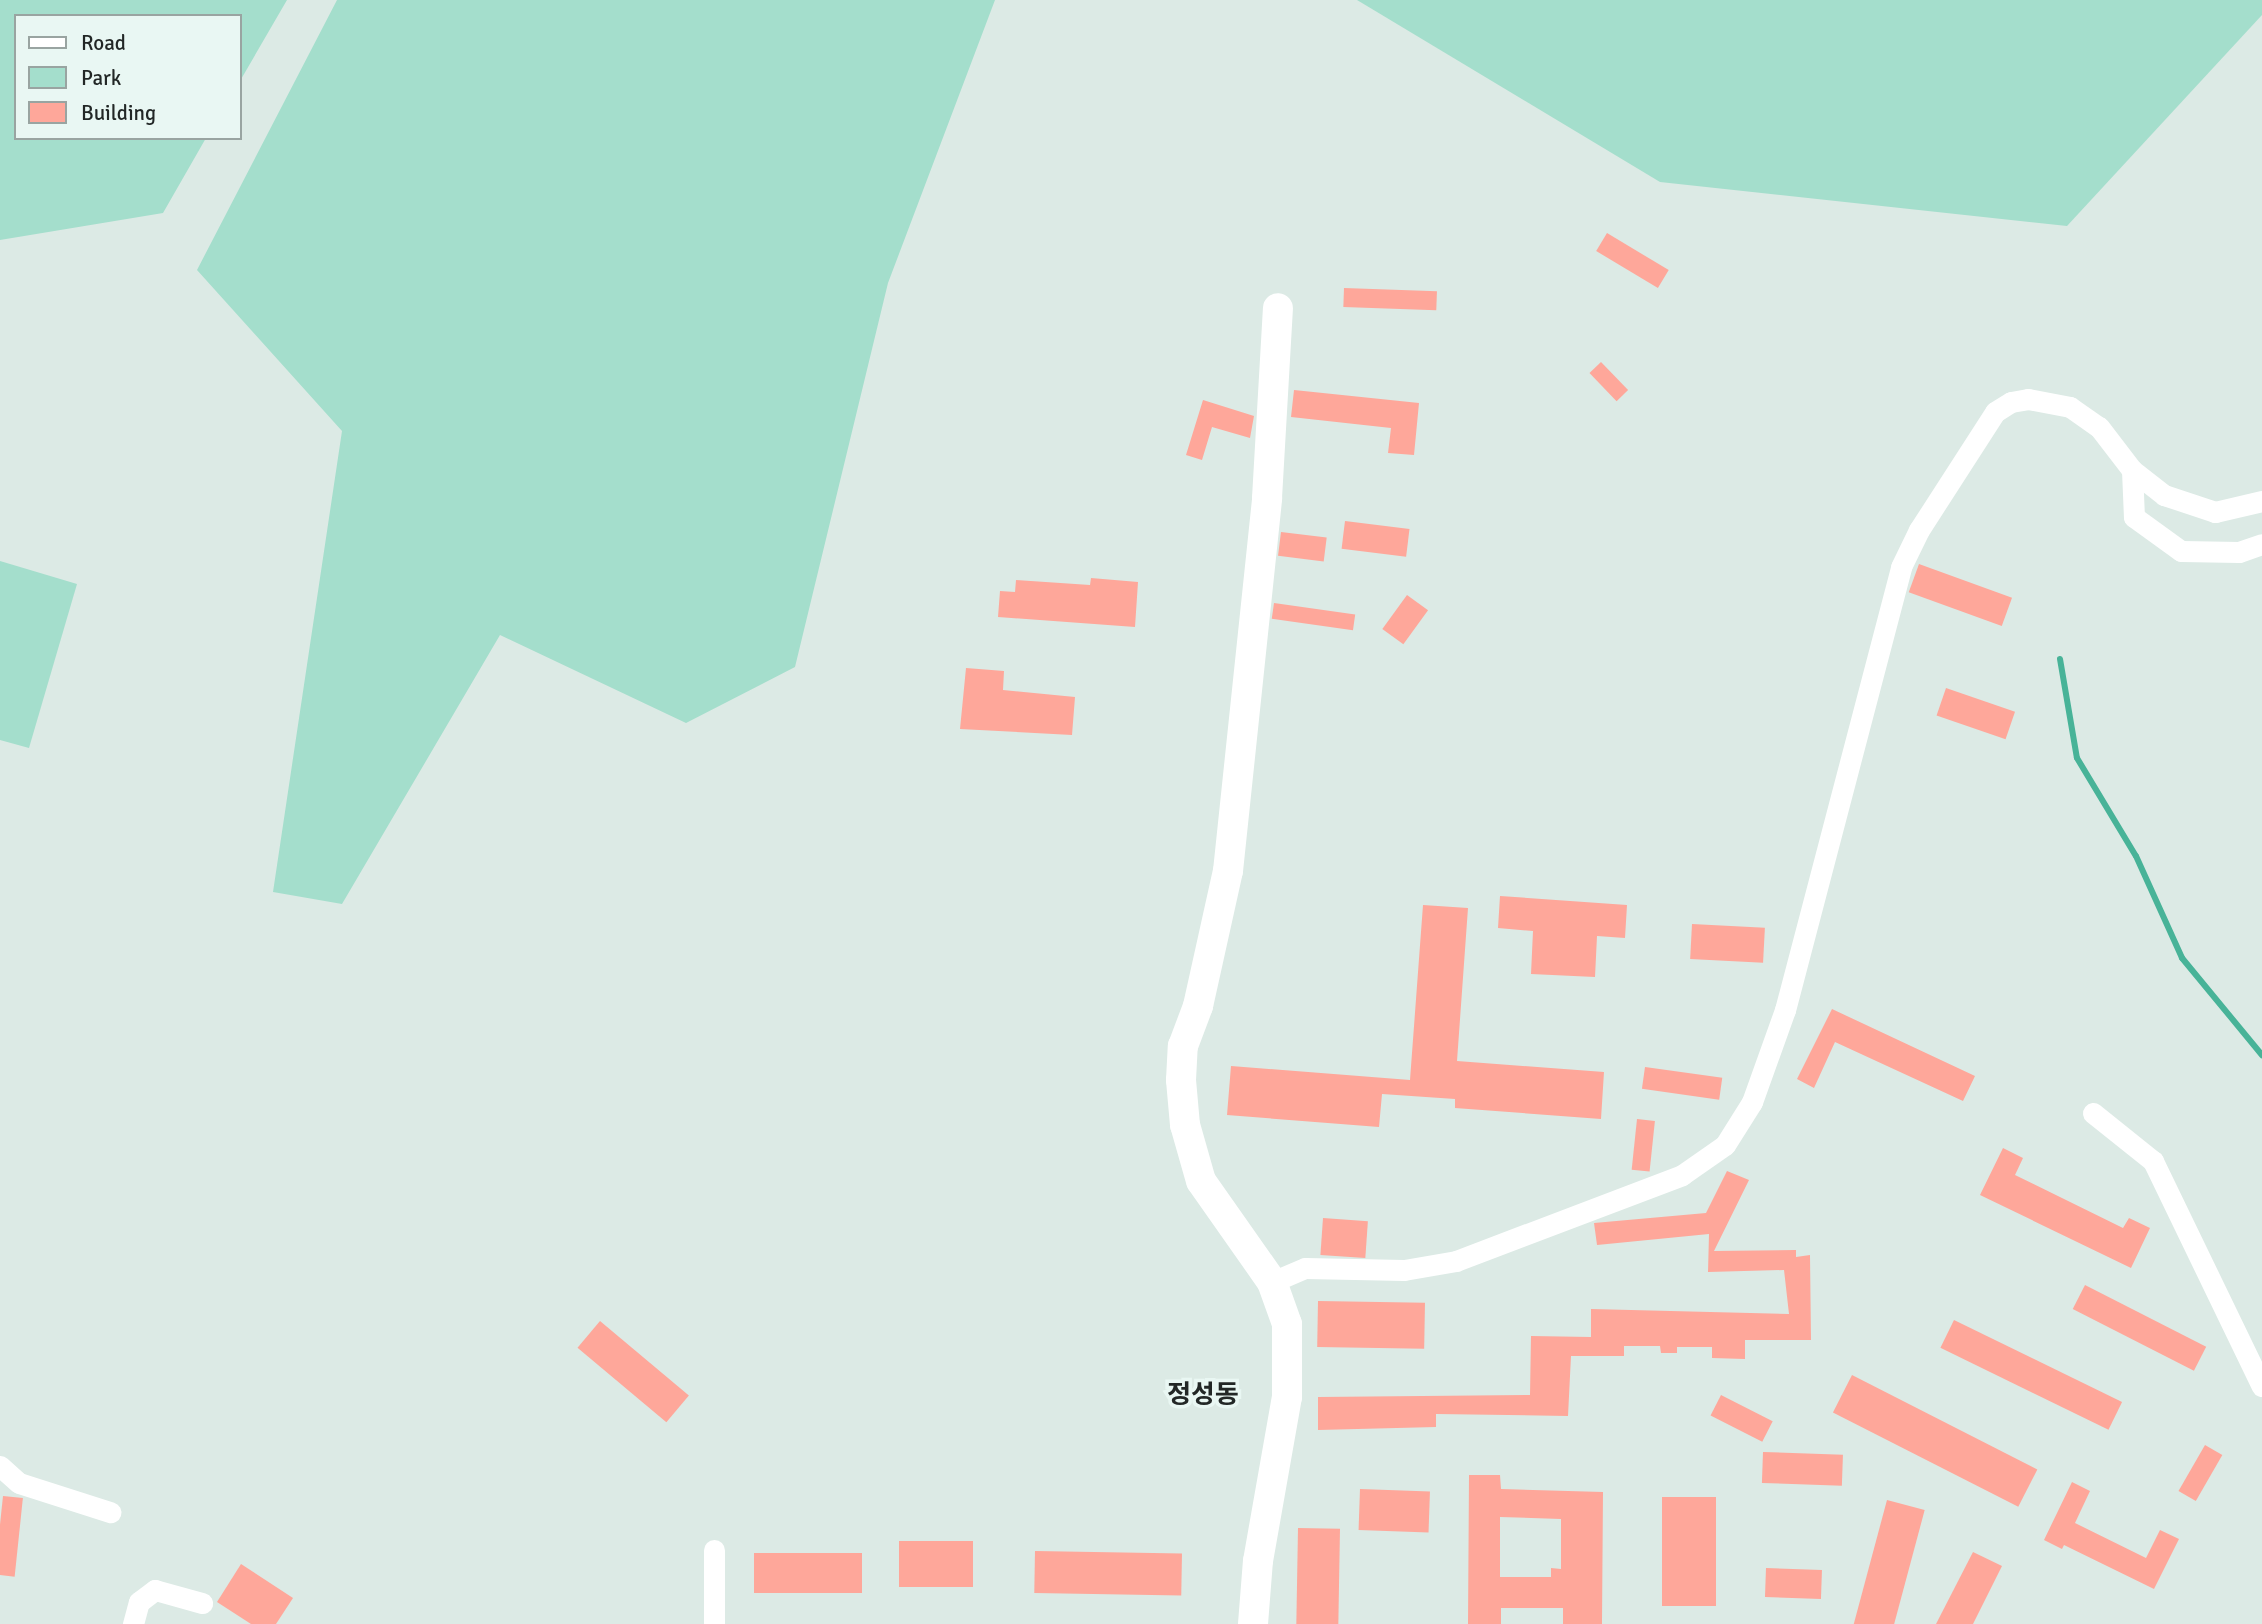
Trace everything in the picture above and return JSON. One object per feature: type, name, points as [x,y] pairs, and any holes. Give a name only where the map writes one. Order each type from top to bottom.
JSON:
[{"type":"street","points":[[1253,1624],[1259,1550],[1287,1397],[1287,1324],[1272,1282],[1200,1181],[1185,1125],[1181,1080],[1184,1046],[1198,1006],[1228,871],[1268,498],[1278,308]]},
{"type":"street","points":[[1272,1282],[1305,1268],[1404,1270],[1456,1261],[1682,1175],[1725,1145],[1752,1102],[1785,1010],[1901,567],[1919,530],[1983,429],[2011,402],[2054,401],[2079,411],[2099,427],[2132,470],[2164,495],[2200,510],[2231,510],[2262,501]]},
{"type":"street","points":[[2132,470],[2134,517],[2182,551],[2239,552],[2262,544]]},
{"type":"street","points":[[2093,1113],[2153,1161],[2262,1386]]},
{"type":"street","points":[[0,1466],[19,1483],[110,1512]]},
{"type":"street","points":[[714,1550],[714,1624]]},
{"type":"street","points":[[133,1624],[139,1602],[155,1590],[202,1603]]},
{"type":"green space","points":[[0,0],[287,0],[242,78],[242,14],[14,14],[14,140],[205,140],[163,213],[0,240]]},
{"type":"green space","points":[[337,0],[995,0],[888,283],[795,667],[686,723],[500,635],[342,904],[273,892],[342,431],[197,270]]},
{"type":"green space","points":[[1357,0],[2262,0],[2262,15],[2067,226],[1660,182]]},
{"type":"green space","points":[[0,561],[77,584],[29,748],[0,740]]},
{"type":"building","points":[[1607,233],[1669,270],[1658,288],[1596,251]]},
{"type":"building","points":[[1344,288],[1437,291],[1436,310],[1343,307]]},
{"type":"building","points":[[1601,362],[1628,390],[1617,401],[1589,373]]},
{"type":"building","points":[[1294,390],[1419,403],[1414,455],[1388,453],[1391,428],[1291,417]]},
{"type":"building","points":[[1203,400],[1254,416],[1250,438],[1212,427],[1202,460],[1186,455]]},
{"type":"building","points":[[1345,521],[1410,529],[1406,557],[1342,549]]},
{"type":"building","points":[[1281,532],[1327,538],[1324,561],[1278,556]]},
{"type":"building","points":[[1919,564],[2012,598],[2002,626],[1909,592]]},
{"type":"building","points":[[1091,578],[1138,582],[1135,627],[998,617],[1000,591],[1015,592],[1016,580],[1090,585]]},
{"type":"building","points":[[1407,595],[1428,610],[1403,644],[1382,629]]},
{"type":"building","points":[[1274,603],[1355,614],[1353,630],[1272,619]]},
{"type":"building","points":[[966,668],[1004,671],[1003,690],[1075,697],[1072,735],[960,729]]},
{"type":"building","points":[[1946,688],[2015,712],[2006,739],[1937,715]]},
{"type":"building","points":[[1500,896],[1627,905],[1625,938],[1597,936],[1595,977],[1531,974],[1533,931],[1498,928]]},
{"type":"building","points":[[1423,905],[1468,908],[1457,1061],[1604,1072],[1601,1119],[1455,1108],[1455,1099],[1382,1094],[1379,1127],[1227,1115],[1231,1066],[1410,1080]]},
{"type":"building","points":[[1692,924],[1765,928],[1763,963],[1690,959]]},
{"type":"building","points":[[1832,1009],[1975,1076],[1963,1101],[1835,1042],[1814,1088],[1797,1079]]},
{"type":"building","points":[[1645,1067],[1722,1078],[1719,1100],[1642,1089]]},
{"type":"building","points":[[1637,1119],[1655,1121],[1650,1172],[1632,1170]]},
{"type":"building","points":[[2003,1148],[2023,1158],[2015,1175],[2123,1228],[2129,1218],[2150,1228],[2131,1268],[1980,1195]]},
{"type":"building","points":[[1727,1171],[1749,1180],[1714,1251],[1796,1250],[1796,1257],[1810,1255],[1811,1340],[1745,1340],[1745,1359],[1712,1358],[1712,1347],[1677,1347],[1677,1353],[1661,1353],[1660,1346],[1624,1346],[1624,1356],[1571,1356],[1568,1416],[1436,1414],[1436,1427],[1318,1430],[1318,1397],[1530,1395],[1531,1336],[1591,1337],[1591,1309],[1789,1314],[1784,1270],[1708,1272],[1709,1234],[1597,1245],[1594,1223],[1706,1213]]},
{"type":"building","points":[[1323,1218],[1368,1221],[1365,1258],[1320,1255]]},
{"type":"building","points":[[2085,1285],[2206,1347],[2194,1371],[2073,1309]]},
{"type":"building","points":[[1318,1301],[1425,1303],[1424,1349],[1317,1347]]},
{"type":"building","points":[[1954,1320],[2122,1402],[2108,1430],[1940,1348]]},
{"type":"building","points":[[600,1321],[689,1396],[666,1422],[578,1348]]},
{"type":"building","points":[[1852,1375],[2037,1469],[2018,1507],[1833,1412]]},
{"type":"building","points":[[1721,1395],[1773,1421],[1762,1442],[1711,1415]]},
{"type":"building","points":[[2205,1445],[2222,1455],[2196,1501],[2178,1491]]},
{"type":"building","points":[[1763,1452],[1843,1455],[1842,1486],[1762,1483]]},
{"type":"building","points":[[1469,1475],[1500,1475],[1501,1489],[1603,1492],[1602,1624],[1563,1624],[1563,1608],[1501,1608],[1501,1624],[1468,1624]],"holes":[[[1500,1517],[1561,1519],[1561,1569],[1551,1568],[1551,1577],[1500,1577]]]},
{"type":"building","points":[[2072,1482],[2090,1491],[2075,1523],[2146,1558],[2160,1530],[2179,1539],[2154,1589],[2064,1545],[2062,1549],[2044,1540]]},
{"type":"building","points":[[1360,1489],[1430,1491],[1429,1532],[1359,1530]]},
{"type":"building","points":[[3,1496],[23,1498],[15,1577],[0,1575]]},
{"type":"building","points":[[1662,1497],[1716,1497],[1716,1606],[1662,1606]]},
{"type":"building","points":[[1887,1500],[1925,1510],[1894,1624],[1854,1624]]},
{"type":"building","points":[[1298,1528],[1340,1529],[1338,1624],[1296,1624]]},
{"type":"building","points":[[899,1541],[973,1541],[973,1587],[899,1587]]},
{"type":"building","points":[[1035,1551],[1182,1554],[1181,1596],[1034,1593]]},
{"type":"building","points":[[1973,1552],[2002,1566],[1973,1624],[1936,1624]]},
{"type":"building","points":[[754,1553],[862,1553],[862,1593],[754,1593]]},
{"type":"building","points":[[241,1564],[293,1598],[276,1624],[251,1624],[217,1602]]},
{"type":"building","points":[[1766,1568],[1822,1570],[1821,1599],[1765,1597]]},
{"type":"waterway","points":[[2060,659],[2077,758],[2136,856],[2182,958],[2262,1055]]},
{"type":"district","name":"정성동","points":[[1203,1396]]}]
